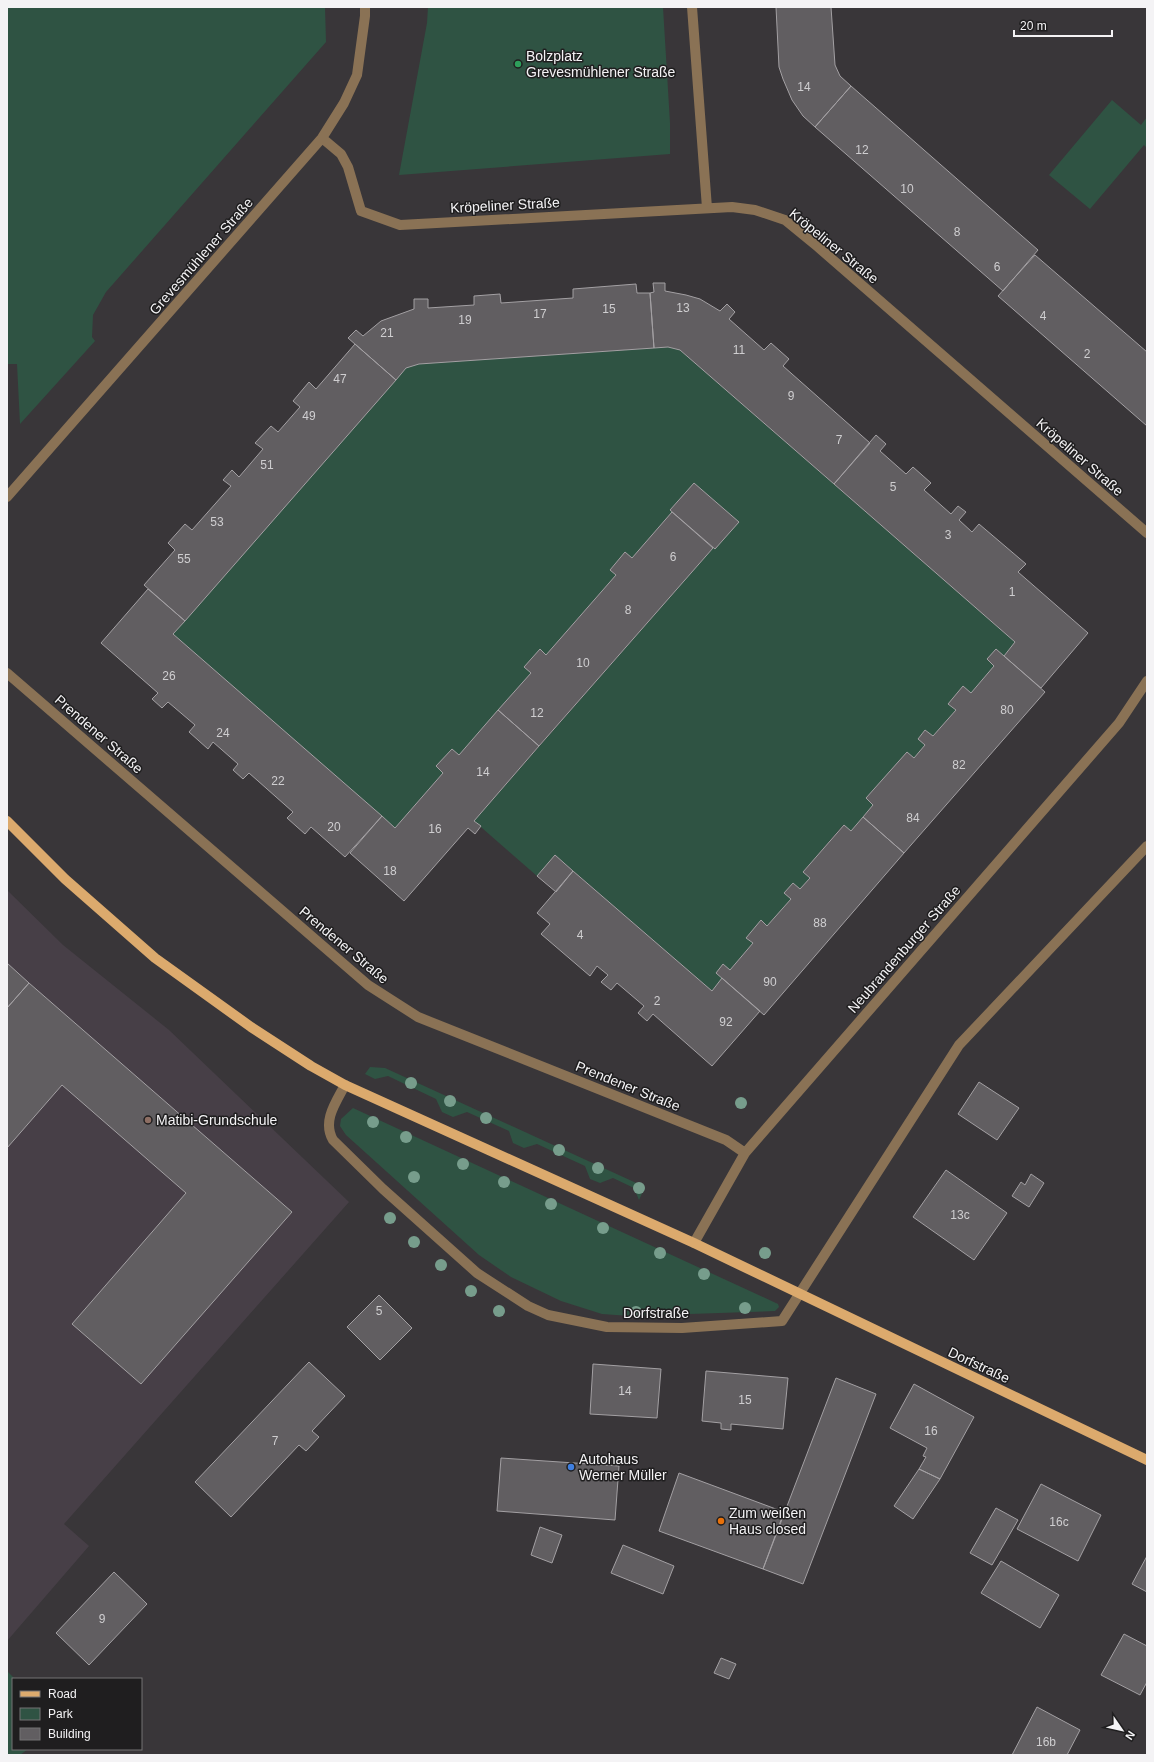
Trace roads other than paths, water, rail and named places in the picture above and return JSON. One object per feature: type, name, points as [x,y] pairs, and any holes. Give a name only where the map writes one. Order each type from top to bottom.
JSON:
[{"type":"main road","points":[[7,822],[65,879],[155,958],[251,1027],[311,1066],[345,1086],[694,1243]]},
{"type":"main road","name":"Dorfstraße","points":[[694,1243],[799,1295],[1147,1460]]},
{"type":"street","name":"Grevesmühlener Straße","points":[[7,497],[322,138],[344,103],[357,75],[365,7]]},
{"type":"street","points":[[692,7],[707,208]]},
{"type":"street","name":"Kröpeliner Straße","points":[[322,138],[340,154],[348,167],[361,211],[400,225],[732,207],[755,210],[785,220],[823,250],[1147,533]]},
{"type":"street","name":"Prendener Straße","points":[[7,673],[368,986],[418,1017],[726,1140],[744,1153]]},
{"type":"street","name":"Neubrandenburger Straße","points":[[694,1243],[744,1153],[1119,724],[1147,681]]},
{"type":"street","points":[[799,1295],[959,1045],[1147,846]]},
{"type":"street","name":"Dorfstraße","points":[[345,1086],[332,1111],[328,1124],[329,1133],[333,1140],[383,1189],[477,1273],[528,1306],[548,1315],[607,1327],[682,1328],[782,1321],[799,1295]]},
{"type":"place","name":"Bolzplatz Grevesmühlener Straße","points":[[518,64]]},
{"type":"place","name":"Matibi-Grundschule","points":[[148,1120]]},
{"type":"place","name":"Autohaus Werner Müller","points":[[571,1467]]},
{"type":"place","name":"Zum weißen Haus closed","points":[[721,1521]]}]
